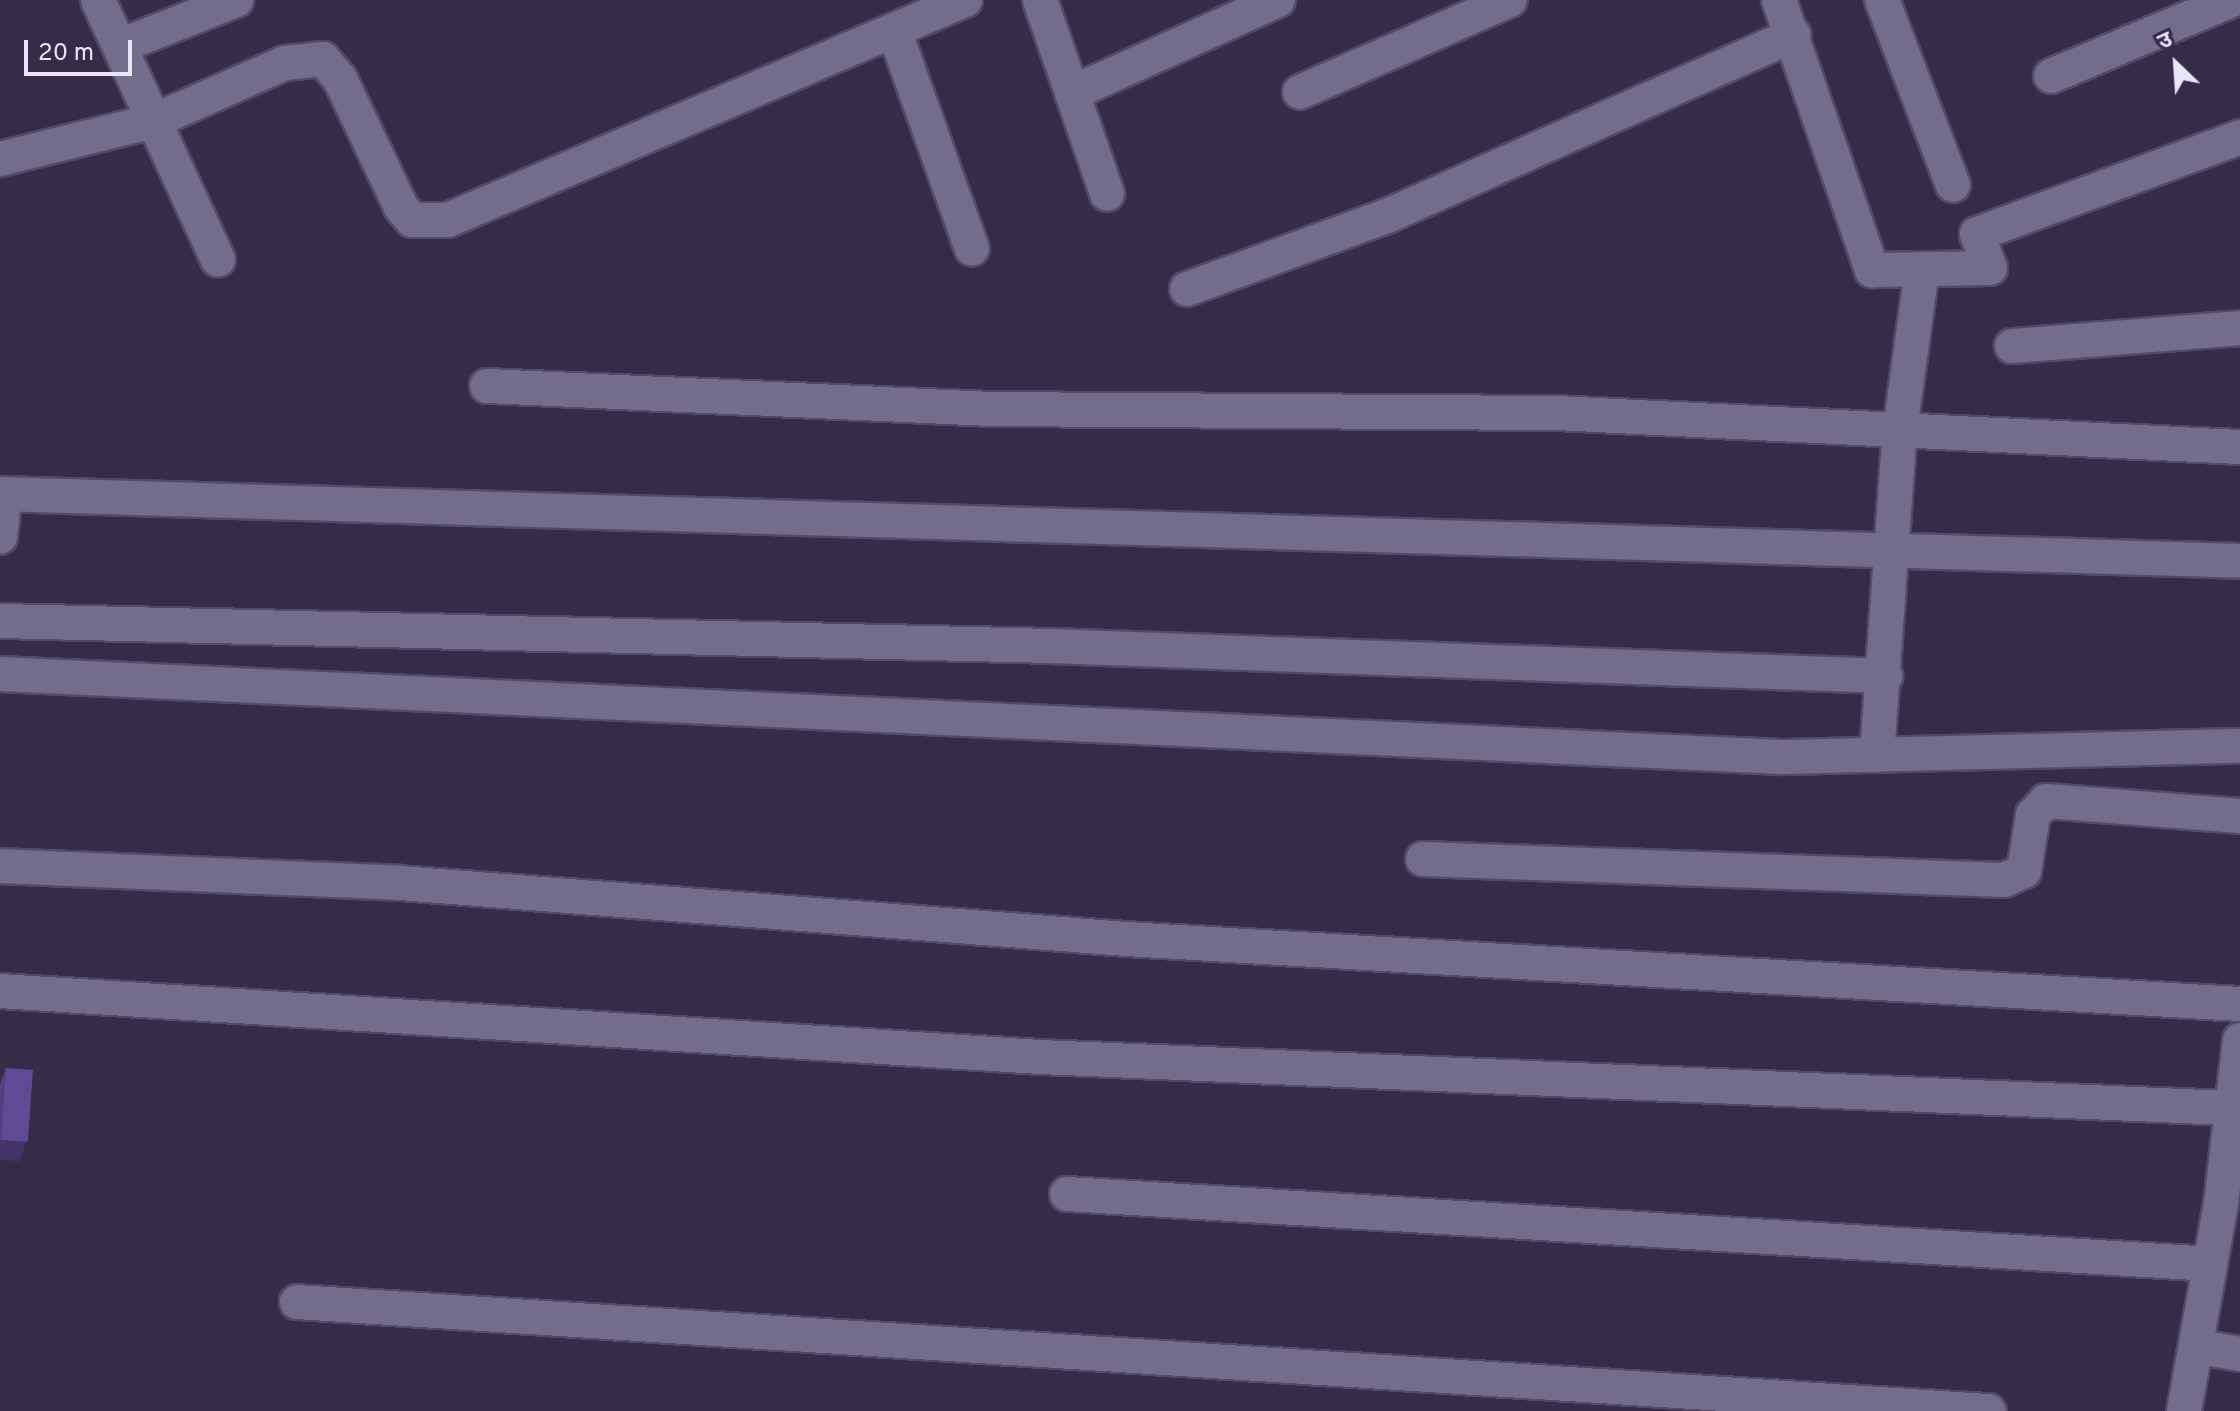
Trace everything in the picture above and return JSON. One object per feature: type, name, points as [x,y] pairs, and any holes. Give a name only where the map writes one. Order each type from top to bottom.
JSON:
[{"type":"street","points":[[98,0],[218,260]]},
{"type":"street","points":[[120,46],[236,0]]},
{"type":"street","points":[[0,159],[154,121],[285,63],[323,59],[340,79],[401,207],[424,224],[965,0]]},
{"type":"street","points":[[1040,0],[1107,194]]},
{"type":"street","points":[[1072,93],[1278,0]]},
{"type":"street","points":[[1300,92],[1510,0]]},
{"type":"street","points":[[1779,0],[1872,270],[1990,268],[1977,234],[2240,137]]},
{"type":"street","points":[[1882,0],[1953,185]]},
{"type":"street","points":[[2051,76],[2232,0]]},
{"type":"street","points":[[894,30],[972,249]]},
{"type":"street","points":[[1187,289],[1387,216],[1793,35]]},
{"type":"street","points":[[1877,755],[1885,676],[1900,430],[1922,269]]},
{"type":"street","points":[[2012,346],[2240,328]]},
{"type":"street","points":[[487,386],[991,409],[1556,413],[2240,447]]},
{"type":"street","points":[[0,537],[3,494],[1892,546],[2240,561]]},
{"type":"street","points":[[0,621],[1050,646],[1885,676]]},
{"type":"street","points":[[0,674],[1765,756],[2240,746]]},
{"type":"street","points":[[1423,859],[2004,880],[2024,871],[2033,815],[2046,801],[2240,816]]},
{"type":"street","points":[[0,866],[400,883],[1126,939],[2240,1004]]},
{"type":"street","points":[[0,991],[1041,1057],[2229,1108]]},
{"type":"street","points":[[2184,1411],[2199,1347],[2210,1264],[2231,1206],[2229,1108],[2240,1040]]},
{"type":"street","points":[[1067,1194],[2210,1264]]},
{"type":"street","points":[[297,1302],[1988,1411]]},
{"type":"street","points":[[2199,1347],[2240,1354]]},
{"type":"building","points":[[6,1068],[33,1070],[28,1142],[1,1140]]}]
